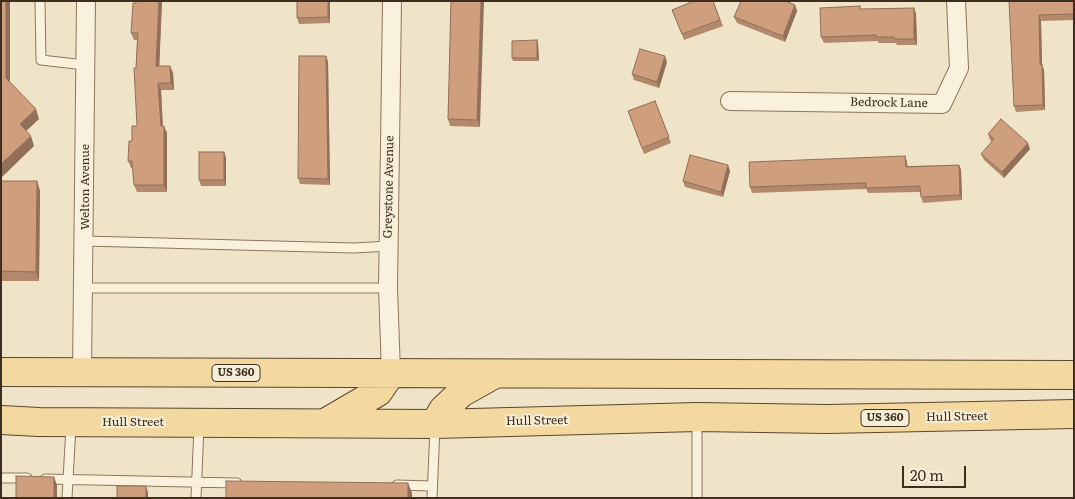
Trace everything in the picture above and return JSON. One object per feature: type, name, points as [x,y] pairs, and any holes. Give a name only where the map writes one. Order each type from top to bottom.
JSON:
[{"type":"main road","points":[[1,353],[82,372]]},
{"type":"main road","name":"US 360","points":[[1,372],[1074,375]]},
{"type":"main road","points":[[325,423],[378,392],[390,373]]},
{"type":"main road","points":[[435,424],[443,410],[461,393],[496,373]]},
{"type":"main road","name":"Hull Street","points":[[1,420],[38,422],[435,424],[697,417],[827,419],[1074,414]]},
{"type":"main road","points":[[1,433],[38,422]]},
{"type":"street","name":"Welton Avenue","points":[[82,372],[86,1]]},
{"type":"street","name":"Greystone Avenue","points":[[390,373],[388,288],[392,1]]},
{"type":"street","name":"Bedrock Lane","points":[[730,101],[942,104],[958,68],[956,1]]},
{"type":"lane","points":[[40,1],[41,60],[85,64]]},
{"type":"lane","points":[[84,241],[300,248],[389,246]]},
{"type":"lane","points":[[84,288],[388,288]]},
{"type":"lane","points":[[697,417],[697,498]]},
{"type":"lane","points":[[68,498],[71,422]]},
{"type":"lane","points":[[196,498],[199,422]]},
{"type":"lane","points":[[432,498],[435,424]]},
{"type":"lane","points":[[2,478],[245,483]]},
{"type":"lane","points":[[383,485],[432,486]]},
{"type":"building","points":[[1,1],[6,1],[6,78],[36,109],[20,124],[31,136],[1,164]]},
{"type":"building","points":[[136,1],[159,1],[156,66],[170,66],[171,83],[158,83],[161,126],[164,126],[164,185],[134,185],[132,161],[128,161],[129,141],[132,141],[132,126],[137,126],[134,68],[136,68],[138,33],[131,33],[133,3],[136,3]]},
{"type":"building","points":[[297,1],[328,1],[328,17],[297,18]]},
{"type":"building","points":[[451,1],[481,1],[477,120],[448,119]]},
{"type":"building","points":[[694,1],[713,1],[720,20],[682,34],[672,10]]},
{"type":"building","points":[[741,1],[786,1],[795,5],[783,36],[734,17]]},
{"type":"building","points":[[1009,1],[1074,1],[1074,14],[1039,15],[1043,105],[1014,106]]},
{"type":"building","points":[[860,6],[860,9],[914,8],[914,39],[876,37],[876,35],[821,37],[820,8]]},
{"type":"building","points":[[537,40],[537,58],[512,58],[512,41]]},
{"type":"building","points":[[640,49],[665,56],[657,82],[632,74]]},
{"type":"building","points":[[299,56],[326,56],[328,179],[298,178]]},
{"type":"building","points":[[655,101],[669,137],[642,148],[628,111]]},
{"type":"building","points":[[1001,119],[1028,143],[1002,172],[981,154],[994,139],[988,134]]},
{"type":"building","points":[[199,152],[224,152],[224,180],[199,180]]},
{"type":"building","points":[[690,155],[728,165],[721,192],[683,181]]},
{"type":"building","points":[[905,156],[906,167],[959,165],[960,195],[921,197],[920,186],[866,188],[866,183],[750,187],[749,162]]},
{"type":"building","points":[[1,181],[37,181],[36,272],[1,271]]},
{"type":"building","points":[[16,476],[54,477],[54,498],[16,498]]},
{"type":"building","points":[[226,481],[408,483],[408,498],[226,498]]},
{"type":"building","points":[[117,486],[146,486],[146,498],[117,498]]}]
